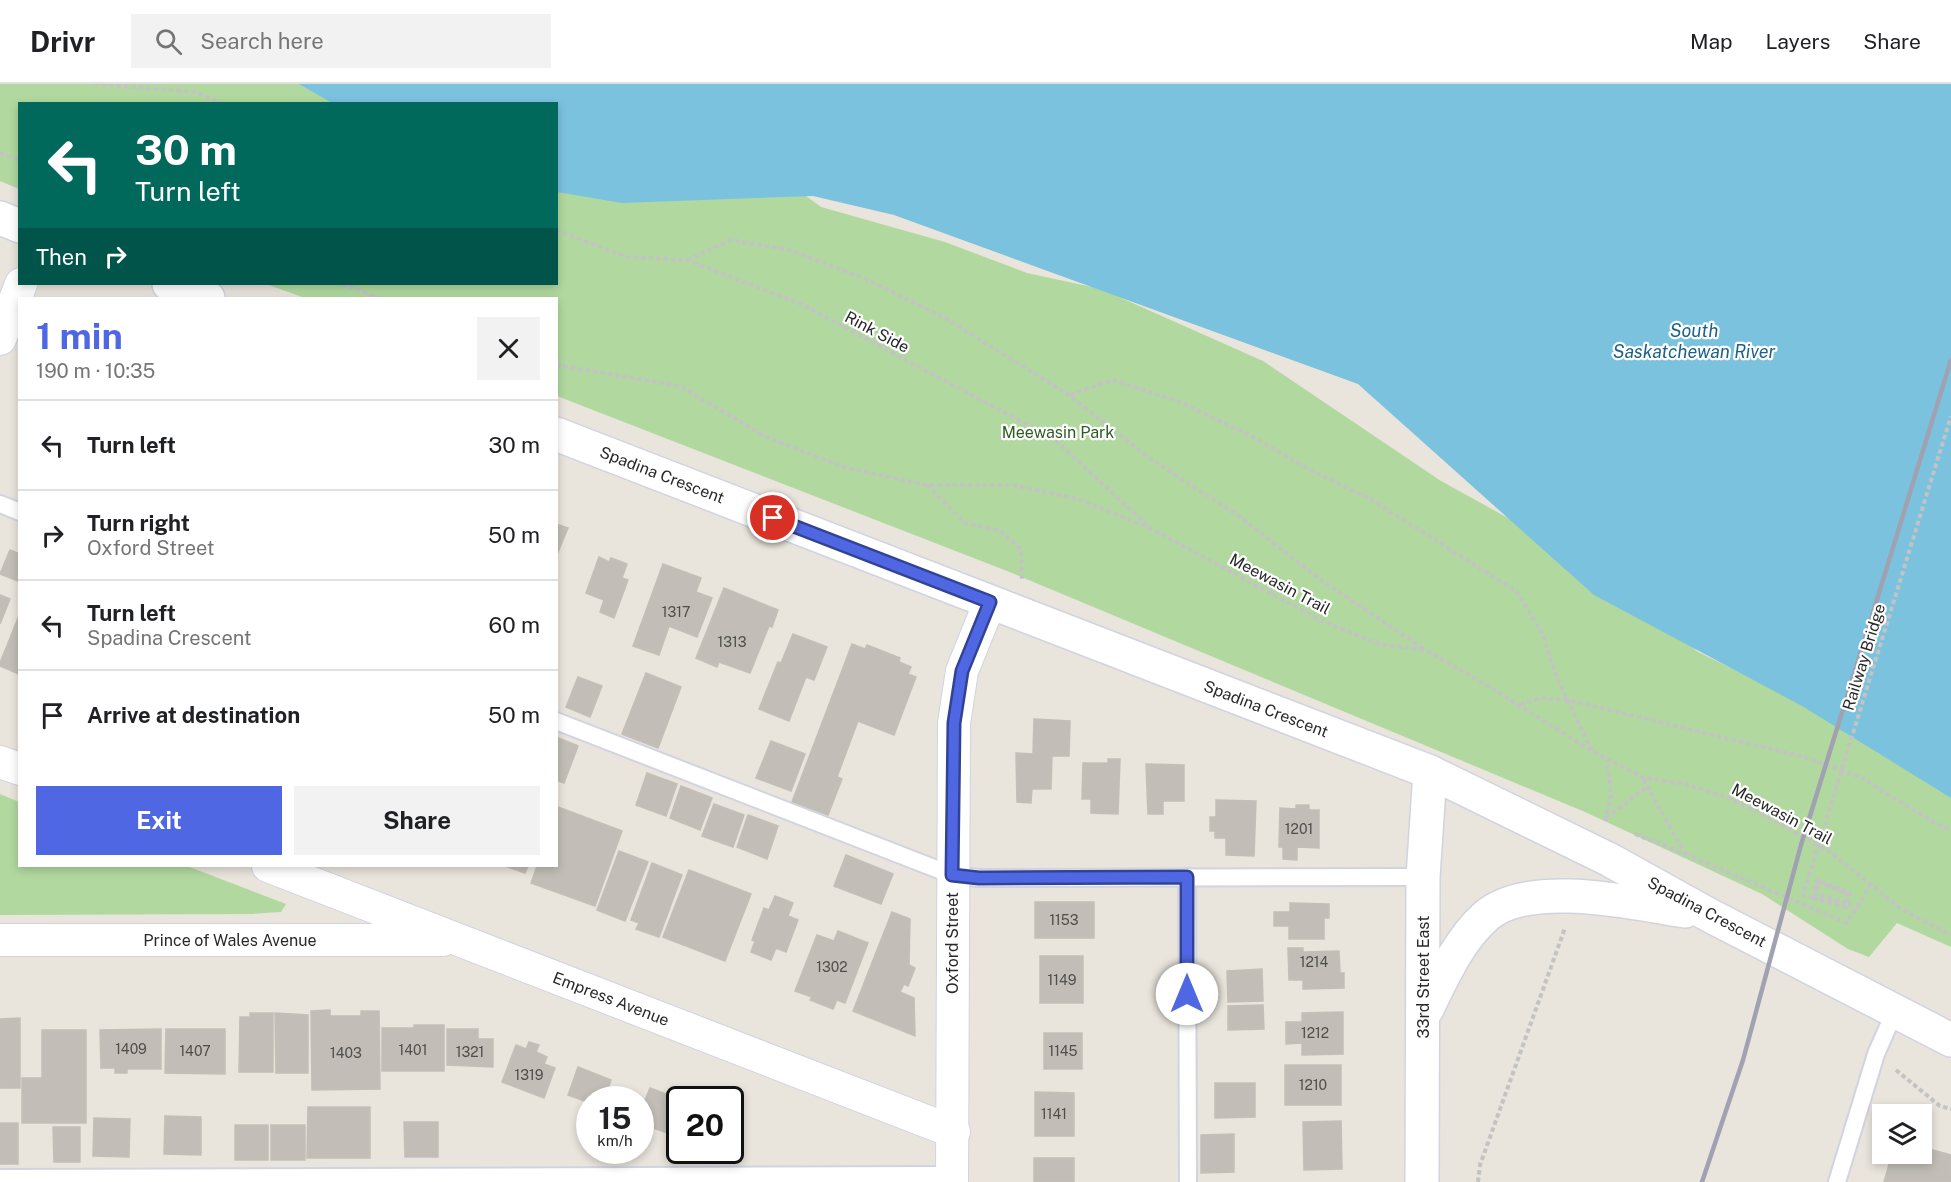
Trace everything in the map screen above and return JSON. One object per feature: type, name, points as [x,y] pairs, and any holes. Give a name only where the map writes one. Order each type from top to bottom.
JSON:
[{"type":"street","points":[[0,218],[18,225]]},
{"type":"street","points":[[0,339],[21,285]]},
{"type":"street","points":[[172,285],[205,297]]},
{"type":"street","name":"Spadina Crescent","points":[[558,435],[1430,772],[1600,830],[1709,915],[1951,1040]]},
{"type":"street","name":"Oxford Street","points":[[952,1178],[954,723],[962,671],[1002,606]]},
{"type":"street","points":[[0,762],[18,768]]},
{"type":"street","name":"33rd Street East","points":[[1422,1182],[1423,877],[1430,772]]},
{"type":"street","name":"Empress Avenue","points":[[271,867],[954,1132]]},
{"type":"street","points":[[1422,1018],[1449,963],[1487,915],[1508,903],[1542,896],[1603,898],[1709,915]]},
{"type":"street","name":"Prince of Wales Avenue","points":[[0,940],[461,940]]},
{"type":"lane","points":[[0,504],[18,511]]},
{"type":"lane","points":[[558,722],[952,875],[979,878],[1423,877]]},
{"type":"lane","points":[[1187,877],[1188,1182]]},
{"type":"lane","points":[[1837,1182],[1876,1054],[1895,1011]]},
{"type":"lane","points":[[0,1178],[952,1178]]},
{"type":"path","points":[[94,84],[196,92],[219,102]]},
{"type":"path","points":[[0,153],[18,160]]},
{"type":"path","name":"Rink Side","points":[[558,232],[627,257],[687,260],[801,304],[1054,439],[1150,528]]},
{"type":"path","points":[[687,260],[731,240],[789,250],[866,279],[945,318],[1069,395],[1148,457],[1240,517],[1318,578],[1426,650]]},
{"type":"path","points":[[345,285],[377,297]]},
{"type":"path","name":"Meewasin Trail","points":[[558,365],[680,386],[764,436],[843,467],[926,485],[1012,485],[1078,499],[1150,528],[1324,622],[1379,644],[1426,650],[1592,752],[1642,777],[1689,785],[1729,798],[1763,814],[1830,852],[1901,909],[1951,935]]},
{"type":"path","points":[[1069,395],[1113,380],[1180,402],[1253,437],[1310,470],[1372,500],[1516,592],[1542,633],[1568,700],[1592,752]]},
{"type":"path","name":"Railway Bridge","points":[[1857,907],[1847,904],[1836,902],[1815,896],[1817,889],[1819,882],[1847,894],[1844,902],[1823,896],[1813,893],[1817,880],[1850,893],[1847,900],[1845,907],[1803,895],[1951,416]]},
{"type":"path","points":[[926,485],[964,523],[1000,531],[1021,549],[1023,576],[1002,606]]},
{"type":"path","points":[[1520,706],[1540,698],[1568,700],[1804,757],[1860,777],[1931,821],[1951,830]]},
{"type":"path","points":[[1600,830],[1611,796],[1606,759]]},
{"type":"path","points":[[1642,777],[1685,854]]},
{"type":"path","points":[[1600,830],[1648,786]]},
{"type":"path","points":[[1600,830],[1615,826]]},
{"type":"path","points":[[1625,830],[1847,923],[1870,886]]},
{"type":"path","points":[[1478,1182],[1480,1165],[1576,897]]},
{"type":"green space","points":[[0,84],[339,84],[388,102],[18,102],[18,189],[0,181]]},
{"type":"green space","name":"Meewasin Park","points":[[558,153],[791,185],[821,207],[945,242],[1027,273],[1101,289],[1263,361],[1441,481],[1586,561],[1698,652],[1805,704],[1951,784],[1951,947],[1897,923],[1869,957],[1848,949],[1762,894],[1585,812],[1007,571],[558,396],[558,297],[302,297],[269,285],[558,285]]},
{"type":"green space","points":[[0,794],[18,802],[18,867],[190,867],[286,904],[281,912],[252,914],[0,915]]},
{"type":"water","name":"South Saskatchewan River","points":[[299,84],[1951,84],[1951,798],[1802,706],[1594,595],[1358,384],[894,215],[813,196],[622,203],[558,192],[558,102],[330,102]]},
{"type":"building","points":[[558,525],[568,528],[558,552]]},
{"type":"building","points":[[10,550],[18,553],[18,581],[0,574]]},
{"type":"building","points":[[599,557],[609,562],[611,558],[627,564],[622,578],[628,580],[614,618],[600,612],[604,600],[586,593]]},
{"type":"building","points":[[663,564],[701,578],[696,592],[712,598],[697,637],[669,626],[659,655],[633,646]]},
{"type":"building","points":[[724,588],[778,610],[750,673],[719,662],[717,667],[696,658]]},
{"type":"building","points":[[0,595],[10,599],[0,624]]},
{"type":"building","points":[[18,618],[18,674],[0,666]]},
{"type":"building","points":[[793,634],[827,647],[814,680],[806,677],[789,721],[759,709],[778,662],[781,663]]},
{"type":"building","points":[[852,644],[865,649],[867,645],[900,658],[899,662],[911,667],[908,674],[916,677],[894,735],[858,721],[837,777],[842,779],[828,815],[792,802]]},
{"type":"building","points":[[646,673],[681,687],[658,748],[622,734]]},
{"type":"building","points":[[578,677],[602,686],[590,717],[566,707]]},
{"type":"building","points":[[1034,719],[1070,721],[1069,756],[1052,756],[1051,789],[1032,789],[1031,803],[1017,802],[1016,753],[1033,754]]},
{"type":"building","points":[[558,738],[578,746],[564,783],[558,781]]},
{"type":"building","points":[[771,741],[805,754],[791,791],[756,778]]},
{"type":"building","points":[[1108,759],[1120,759],[1118,814],[1091,813],[1091,799],[1082,799],[1083,763],[1108,763]]},
{"type":"building","points":[[1146,764],[1184,765],[1184,801],[1163,801],[1163,814],[1148,814]]},
{"type":"building","points":[[647,773],[677,784],[666,816],[636,805]]},
{"type":"building","points":[[681,786],[712,798],[700,830],[670,818]]},
{"type":"building","points":[[1216,800],[1256,801],[1254,856],[1226,855],[1226,838],[1215,838],[1215,831],[1210,831],[1210,817],[1216,817]]},
{"type":"building","points":[[714,804],[744,815],[733,847],[702,836]]},
{"type":"building","points":[[1296,805],[1309,805],[1309,810],[1319,810],[1319,848],[1297,847],[1297,860],[1283,859],[1283,847],[1279,847],[1280,808],[1296,809]]},
{"type":"building","points":[[558,807],[622,831],[595,906],[531,883],[537,867],[558,867]]},
{"type":"building","points":[[748,815],[778,826],[767,859],[737,847]]},
{"type":"building","points":[[619,851],[648,862],[625,921],[597,910]]},
{"type":"building","points":[[846,855],[893,874],[881,904],[834,886]]},
{"type":"building","points":[[652,863],[682,875],[659,937],[636,929],[639,923],[631,920]]},
{"type":"building","points":[[508,867],[528,867],[525,873]]},
{"type":"building","points":[[689,870],[751,894],[725,961],[663,937]]},
{"type":"building","points":[[775,896],[793,903],[788,916],[798,920],[786,952],[776,948],[771,960],[751,952],[755,941],[752,940],[764,908],[769,910]]},
{"type":"building","points":[[1035,902],[1094,902],[1094,938],[1035,938]]},
{"type":"building","points":[[1290,903],[1329,904],[1329,918],[1324,918],[1324,939],[1289,939],[1289,926],[1274,926],[1274,912],[1290,912]]},
{"type":"building","points":[[892,912],[910,919],[909,965],[915,968],[908,986],[904,984],[900,992],[914,998],[915,1036],[853,1011]]},
{"type":"building","points":[[838,931],[868,943],[845,1003],[837,1000],[833,1009],[810,1000],[812,997],[795,991],[817,935],[834,941]]},
{"type":"building","points":[[1288,948],[1303,948],[1303,952],[1339,951],[1340,973],[1344,973],[1344,988],[1303,989],[1303,980],[1289,980]]},
{"type":"building","points":[[1040,956],[1083,956],[1083,1003],[1040,1003]]},
{"type":"building","points":[[1262,969],[1263,1001],[1228,1002],[1227,971]]},
{"type":"building","points":[[1263,1005],[1264,1029],[1228,1030],[1228,1006]]},
{"type":"building","points":[[330,1010],[330,1016],[361,1016],[361,1011],[379,1011],[380,1089],[312,1090],[311,1011]]},
{"type":"building","points":[[1343,1012],[1343,1054],[1302,1055],[1302,1043],[1286,1044],[1286,1022],[1302,1022],[1302,1013]]},
{"type":"building","points":[[250,1013],[273,1013],[273,1072],[239,1072],[240,1017],[250,1017]]},
{"type":"building","points":[[275,1013],[308,1015],[308,1073],[276,1073]]},
{"type":"building","points":[[20,1018],[20,1088],[0,1088],[0,1019]]},
{"type":"building","points":[[414,1025],[444,1025],[444,1071],[382,1071],[382,1028],[414,1028]]},
{"type":"building","points":[[161,1029],[161,1069],[127,1069],[127,1073],[115,1073],[115,1068],[101,1068],[100,1030]]},
{"type":"building","points":[[166,1029],[225,1029],[225,1074],[165,1073]]},
{"type":"building","points":[[447,1029],[478,1029],[478,1039],[493,1039],[493,1067],[447,1065]]},
{"type":"building","points":[[42,1030],[86,1030],[86,1123],[22,1123],[22,1078],[42,1078]]},
{"type":"building","points":[[1044,1033],[1082,1033],[1082,1069],[1044,1069]]},
{"type":"building","points":[[529,1042],[539,1045],[536,1052],[547,1057],[544,1064],[555,1068],[544,1098],[502,1082],[516,1045],[526,1049]]},
{"type":"building","points":[[1285,1065],[1341,1065],[1341,1105],[1285,1105]]},
{"type":"building","points":[[578,1067],[611,1080],[609,1086],[576,1086],[576,1098],[568,1095]]},
{"type":"building","points":[[1215,1083],[1255,1083],[1255,1117],[1215,1118]]},
{"type":"building","points":[[654,1090],[666,1094],[666,1133],[654,1128]]},
{"type":"building","points":[[1035,1092],[1074,1093],[1074,1136],[1035,1136]]},
{"type":"building","points":[[308,1107],[370,1107],[370,1158],[307,1158]]},
{"type":"building","points":[[165,1116],[201,1117],[201,1155],[164,1154]]},
{"type":"building","points":[[94,1118],[130,1119],[129,1157],[93,1156]]},
{"type":"building","points":[[1341,1121],[1342,1169],[1304,1170],[1303,1122]]},
{"type":"building","points":[[404,1122],[438,1122],[438,1157],[405,1157]]},
{"type":"building","points":[[0,1123],[18,1123],[18,1164],[0,1164]]},
{"type":"building","points":[[235,1125],[268,1125],[268,1160],[235,1160]]},
{"type":"building","points":[[271,1125],[305,1125],[305,1160],[271,1160]]},
{"type":"building","points":[[53,1127],[80,1127],[80,1162],[54,1162]]},
{"type":"building","points":[[1234,1134],[1234,1172],[1201,1173],[1201,1135]]},
{"type":"building","points":[[1932,1150],[1951,1155],[1951,1182],[1884,1182],[1889,1164],[1932,1164]]},
{"type":"building","points":[[1034,1158],[1074,1158],[1074,1182],[1034,1182]]},
{"type":"railway","points":[[1702,1182],[1743,1060],[1801,845],[1951,360]]},
{"type":"route","points":[[773,518],[990,602],[962,671],[954,723],[952,875],[979,878],[1187,877],[1187,994]]}]
